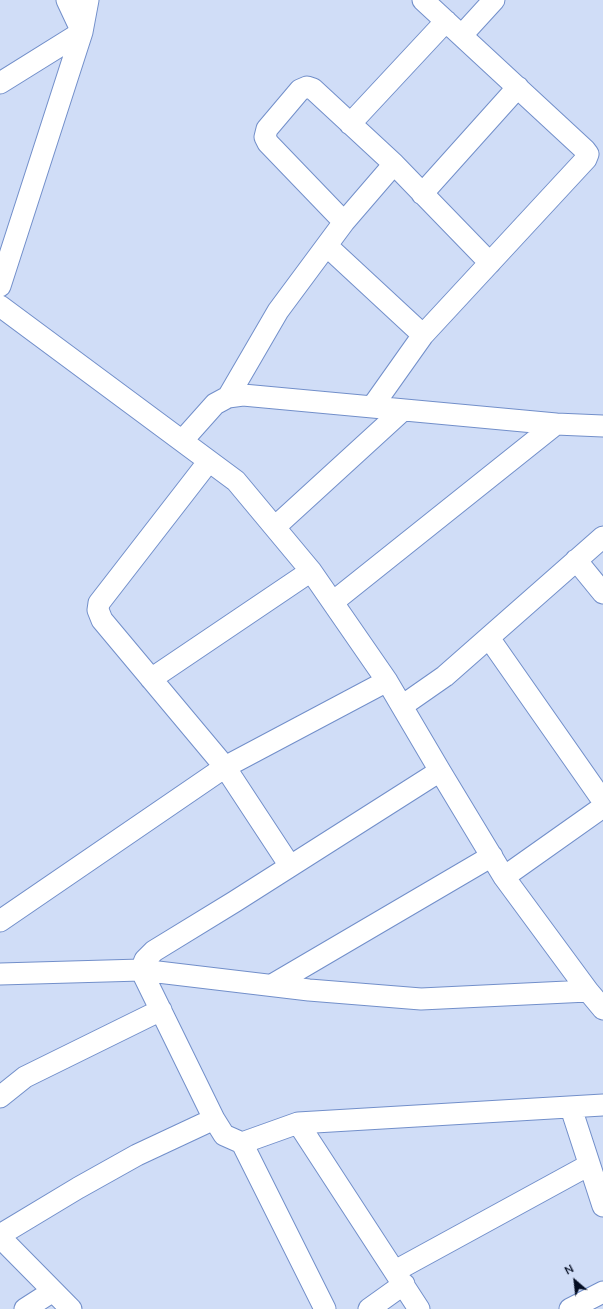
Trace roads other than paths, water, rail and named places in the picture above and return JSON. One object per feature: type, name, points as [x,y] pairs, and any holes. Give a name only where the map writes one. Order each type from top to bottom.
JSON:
[{"type":"street","points":[[67,0],[82,32]]},
{"type":"street","points":[[0,286],[82,32],[88,0]]},
{"type":"street","points":[[372,407],[423,335],[586,159],[588,154],[518,87],[423,0]]},
{"type":"street","points":[[462,35],[494,0]]},
{"type":"street","points":[[350,124],[446,21]]},
{"type":"street","points":[[0,83],[82,32]]},
{"type":"street","points":[[344,222],[268,143],[265,137],[266,130],[300,90],[307,87],[313,88],[394,164],[490,263]]},
{"type":"street","points":[[422,194],[518,87]]},
{"type":"street","points":[[228,397],[278,311],[344,222],[394,164]]},
{"type":"street","points":[[327,246],[423,335]]},
{"type":"street","points":[[0,306],[236,481],[311,571],[333,602],[387,681],[504,876],[598,1000]]},
{"type":"street","points":[[182,441],[216,404],[228,397],[243,395],[556,424],[603,426]]},
{"type":"street","points":[[274,527],[403,410]]},
{"type":"street","points":[[333,602],[556,424]]},
{"type":"street","points":[[210,461],[99,603],[98,610],[102,620],[225,767],[290,866]]},
{"type":"street","points":[[402,706],[445,676],[603,537]]},
{"type":"street","points":[[576,560],[603,593]]},
{"type":"street","points":[[151,679],[311,571]]},
{"type":"street","points":[[489,638],[603,802]]},
{"type":"street","points":[[0,920],[225,767],[387,681]]},
{"type":"street","points":[[325,1309],[242,1143],[224,1135],[214,1119],[141,970],[145,960],[154,951],[440,771]]},
{"type":"street","points":[[504,876],[603,807]]},
{"type":"street","points":[[272,985],[492,856]]},
{"type":"street","points":[[0,974],[141,970],[272,985],[421,999],[598,1000]]},
{"type":"street","points":[[0,1097],[25,1077],[161,1010]]},
{"type":"street","points":[[242,1143],[298,1123],[603,1105]]},
{"type":"street","points":[[571,1108],[603,1206]]},
{"type":"street","points":[[71,1309],[0,1236],[137,1154],[214,1119]]},
{"type":"street","points":[[298,1123],[419,1309]]},
{"type":"street","points":[[369,1309],[400,1278],[589,1165]]},
{"type":"street","points":[[25,1309],[53,1291]]},
{"type":"street","points":[[570,1309],[603,1292]]}]
